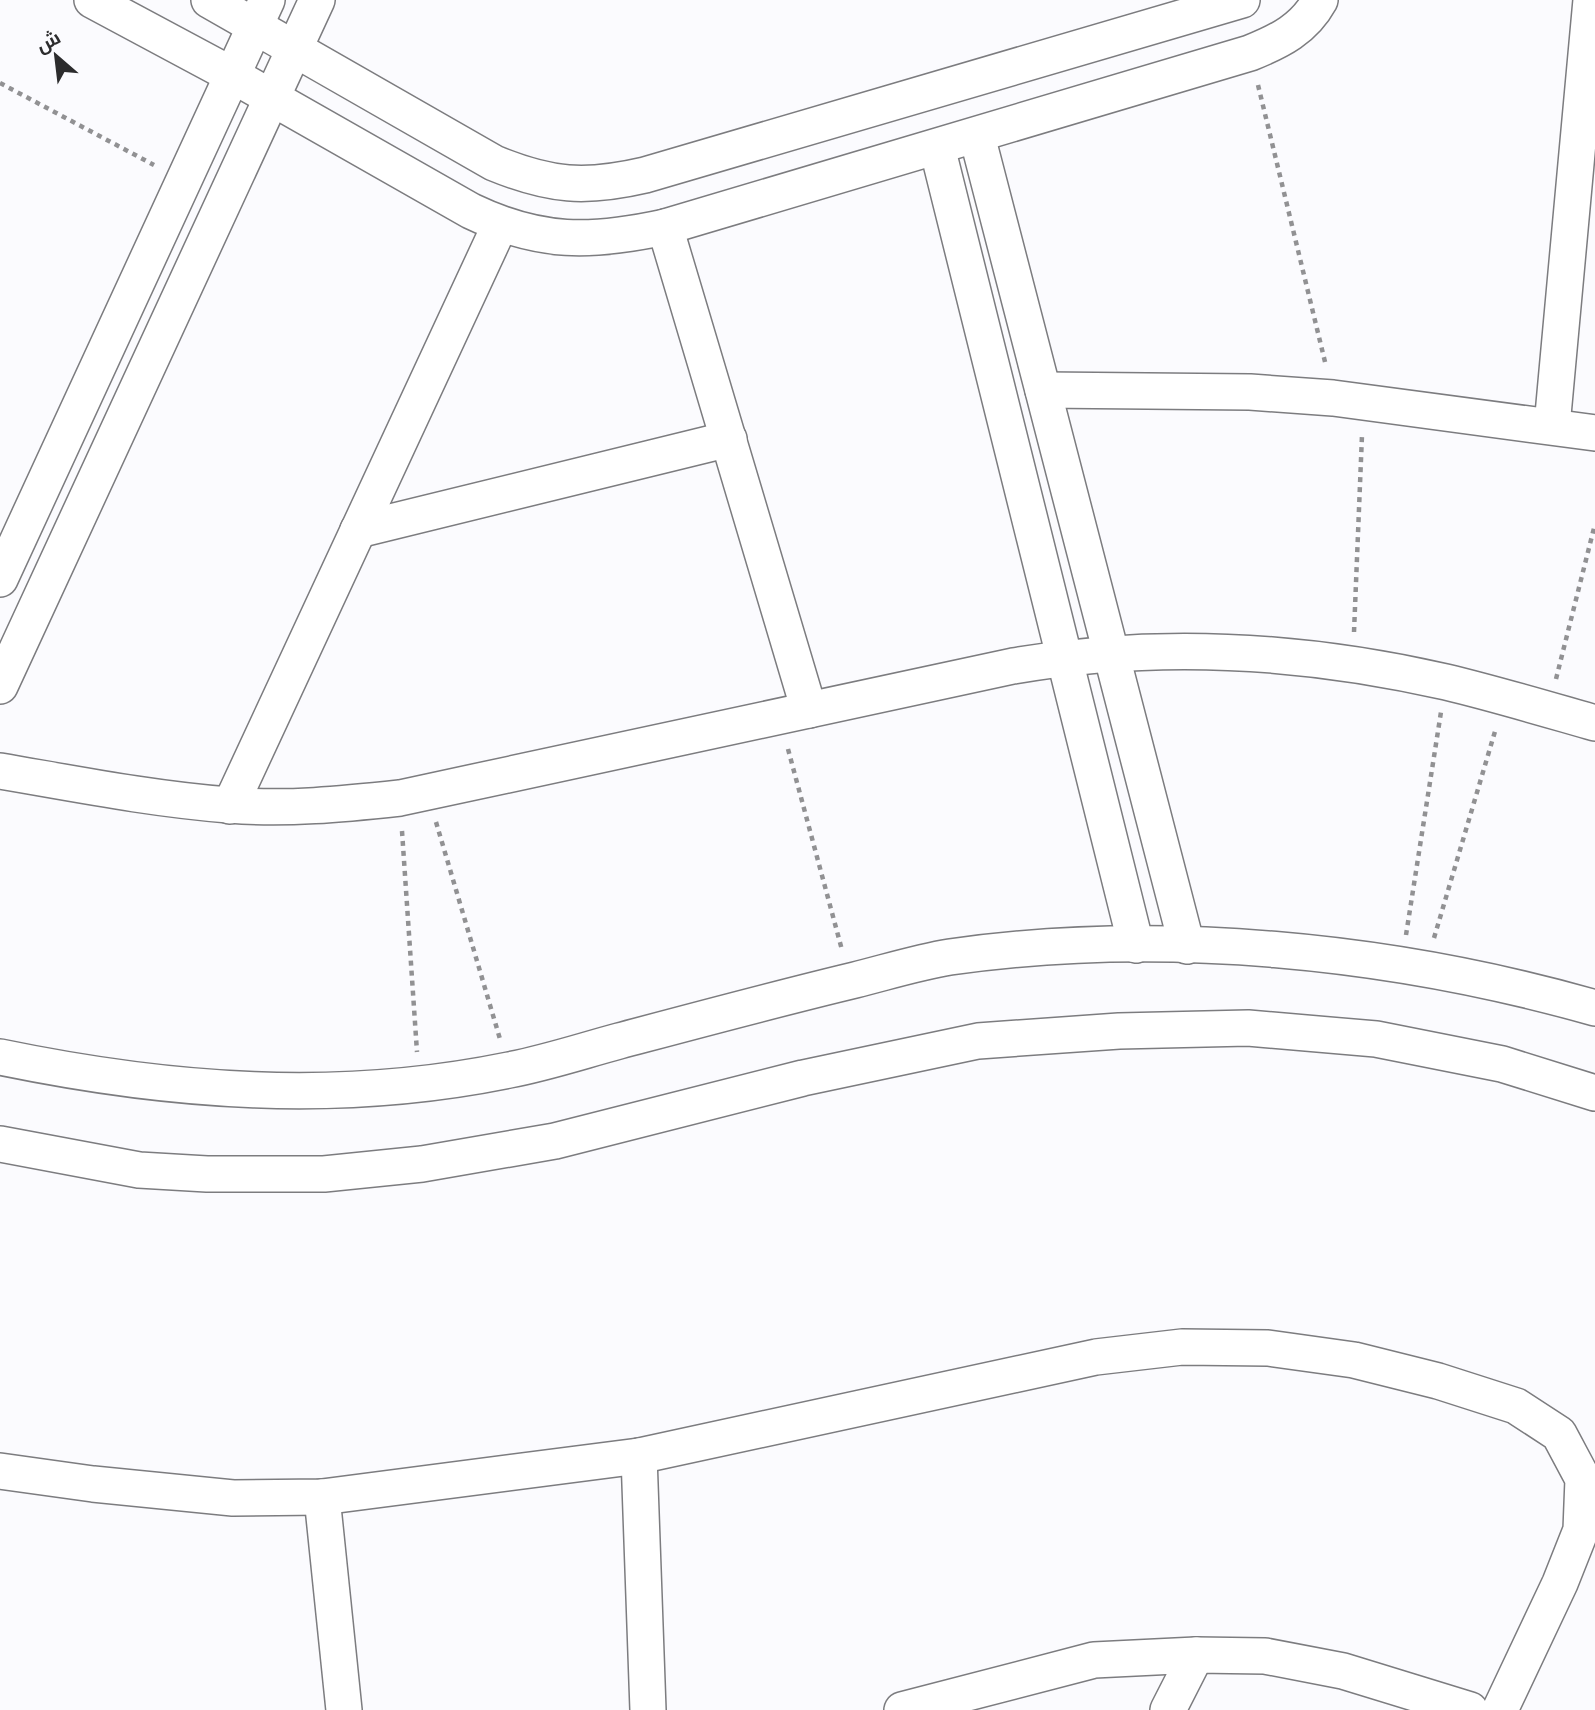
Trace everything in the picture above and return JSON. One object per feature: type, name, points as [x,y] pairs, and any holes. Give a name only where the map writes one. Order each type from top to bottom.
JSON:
[{"type":"street","points":[[92,0],[233,75],[500,225],[539,236],[580,240],[620,237],[665,227],[1250,54],[1283,40],[1311,16],[1320,0]]},
{"type":"street","points":[[209,0],[261,13],[295,49],[494,163],[530,178],[567,185],[604,184],[1242,0]]},
{"type":"street","points":[[0,686],[317,0]]},
{"type":"street","points":[[1552,426],[1591,0]]},
{"type":"street","points":[[0,579],[261,13]]},
{"type":"street","points":[[978,136],[1186,946]]},
{"type":"street","points":[[937,148],[1136,945]]},
{"type":"street","points":[[230,806],[500,225]]},
{"type":"street","points":[[665,227],[729,439],[794,714]]},
{"type":"street","points":[[1043,390],[1250,392],[1348,399],[1595,433]]},
{"type":"street","points":[[358,530],[729,439]]},
{"type":"street","points":[[0,771],[130,794],[230,806],[339,804],[414,796],[1064,658],[1111,654],[1207,652],[1279,656],[1353,665],[1446,682],[1595,723]]},
{"type":"street","points":[[0,1057],[99,1077],[205,1089],[312,1091],[419,1083],[509,1070],[949,957],[1100,945],[1251,947],[1413,966],[1549,995],[1595,1008]]},
{"type":"street","points":[[0,1144],[139,1170],[207,1174],[324,1174],[422,1164],[555,1141],[803,1078],[978,1041],[1119,1031],[1248,1028],[1376,1039],[1502,1064],[1595,1093]]},
{"type":"street","points":[[0,1471],[148,1491],[233,1498],[322,1497],[639,1456],[1096,1357],[1182,1347],[1281,1350],[1354,1360],[1438,1381],[1516,1406],[1559,1434],[1583,1479],[1581,1530],[1560,1583],[1500,1710]]},
{"type":"street","points":[[639,1456],[648,1710]]},
{"type":"street","points":[[322,1497],[344,1710]]},
{"type":"street","points":[[902,1710],[1094,1660],[1196,1655],[1265,1656],[1343,1671],[1470,1710]]},
{"type":"street","points":[[1167,1710],[1196,1655]]},
{"type":"path","points":[[1250,54],[1348,399],[1353,665]]},
{"type":"path","points":[[0,83],[184,181]]},
{"type":"path","points":[[1548,710],[1595,524]]},
{"type":"path","points":[[1413,966],[1446,682]]},
{"type":"path","points":[[1413,966],[1505,698]]},
{"type":"path","points":[[794,714],[850,981]]},
{"type":"path","points":[[414,796],[509,1070]]},
{"type":"path","points":[[414,796],[419,1083]]}]
